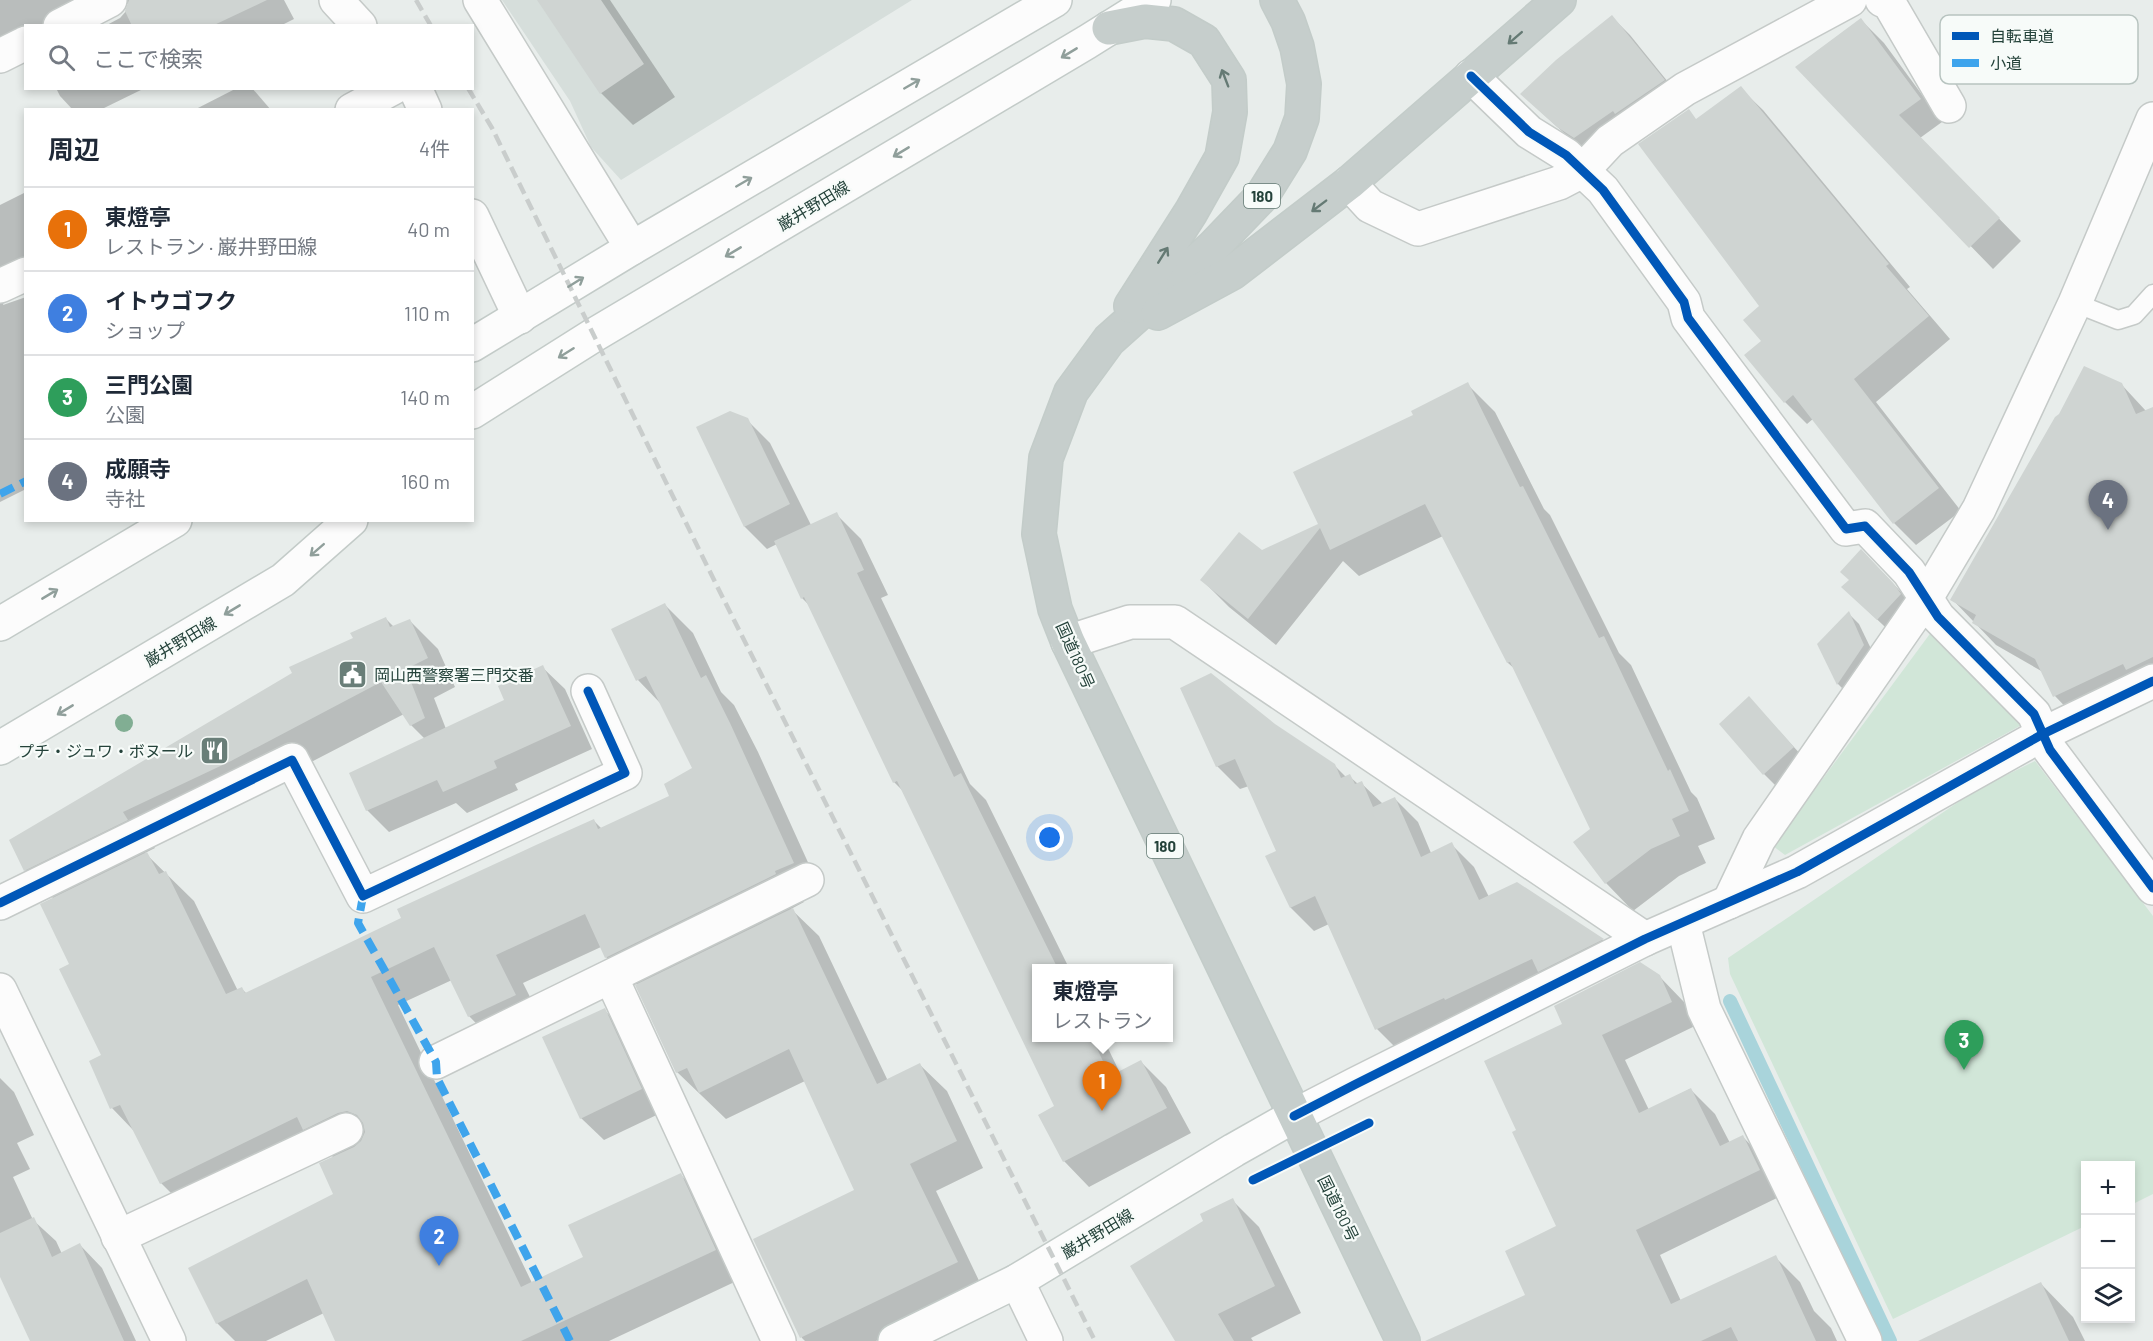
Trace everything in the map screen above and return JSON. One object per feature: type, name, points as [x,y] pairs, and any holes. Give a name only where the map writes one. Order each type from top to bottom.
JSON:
[{"type":"highway","name":"国道180号","points":[[1277,0],[1288,21],[1297,47],[1304,84],[1302,118],[1290,151],[1262,196],[1213,248],[1109,340],[1071,392],[1046,458],[1039,534],[1055,609],[1068,642],[1403,1341]]},
{"type":"highway","points":[[1109,340],[1232,273],[1349,183],[1559,0]]},
{"type":"highway","points":[[1109,28],[1145,21],[1174,24],[1204,40],[1228,80],[1230,112],[1222,157],[1191,212],[1109,340]]},
{"type":"street","points":[[64,24],[110,0]]},
{"type":"street","points":[[336,0],[358,24]]},
{"type":"street","points":[[480,0],[584,166],[632,248]]},
{"type":"street","points":[[474,344],[632,248],[1055,0]]},
{"type":"street","name":"巌井野田線","points":[[474,411],[594,335],[1154,0]]},
{"type":"street","points":[[1349,183],[1370,206],[1418,229],[1559,183],[1582,171],[1610,141],[1685,89],[1850,0]]},
{"type":"street","points":[[1882,0],[1889,3],[1949,106]]},
{"type":"street","points":[[0,56],[24,44]]},
{"type":"street","points":[[1471,76],[1529,132],[1566,155],[1604,190],[1684,302],[1688,318],[1846,529],[1865,526],[1909,572],[1938,617],[2034,714],[2050,750],[2153,888]]},
{"type":"street","points":[[356,108],[389,90]]},
{"type":"street","points":[[416,90],[424,108]]},
{"type":"street","points":[[1729,903],[1759,839],[1926,598],[1979,509],[2075,303],[2153,119]]},
{"type":"street","points":[[474,220],[520,317]]},
{"type":"street","points":[[0,286],[24,275]]},
{"type":"street","points":[[0,624],[173,522]]},
{"type":"street","name":"巌井野田線","points":[[0,748],[283,580],[349,522]]},
{"type":"street","points":[[1068,642],[1130,622],[1175,622],[1646,939]]},
{"type":"street","name":"巌井野田線","points":[[895,1341],[1017,1281],[1294,1116],[1646,939],[1797,872],[2043,734],[2153,681]]},
{"type":"street","points":[[0,903],[292,760],[363,896],[626,773],[588,690]]},
{"type":"street","points":[[436,1062],[807,880]]},
{"type":"street","points":[[1683,923],[1704,1009],[1865,1341]]},
{"type":"street","points":[[611,977],[779,1341]]},
{"type":"street","points":[[0,990],[169,1341]]},
{"type":"street","points":[[118,1237],[346,1130]]},
{"type":"street","points":[[1017,1281],[1046,1341]]},
{"type":"lane","points":[[2075,303],[2118,320],[2134,315],[2153,294]]},
{"type":"shaded area","points":[[502,0],[912,0],[621,180],[591,147],[570,101]]},
{"type":"green space","points":[[1935,627],[2027,722],[1785,855],[1773,846]]},
{"type":"green space","points":[[2035,761],[2153,916],[2153,1194],[2135,1203],[2135,1161],[2081,1161],[2081,1228],[1893,1319],[1730,974],[1728,958],[1976,790]]},
{"type":"building","points":[[129,0],[267,0],[216,24],[131,24],[125,11]]},
{"type":"building","points":[[537,0],[601,0],[644,64],[600,94]]},
{"type":"building","points":[[1612,15],[1665,80],[1615,114],[1613,111],[1574,138],[1557,127],[1520,94],[1556,60]]},
{"type":"building","points":[[1861,18],[1921,99],[1899,115],[2000,218],[1969,248],[1795,67]]},
{"type":"building","points":[[1741,86],[1889,264],[1886,266],[1929,316],[1854,379],[1939,488],[1893,524],[1793,395],[1784,403],[1744,355],[1761,341],[1743,320],[1759,306],[1638,144],[1689,109],[1696,119]]},
{"type":"building","points":[[2084,366],[2122,383],[2136,414],[2153,407],[2153,657],[2126,670],[2123,664],[2053,697],[2035,659],[1972,623],[1976,615],[1950,600],[2055,417],[2059,414]]},
{"type":"building","points":[[1468,382],[1599,638],[1604,636],[1689,811],[1672,819],[1680,836],[1651,849],[1605,884],[1573,842],[1590,829],[1510,662],[1507,663],[1425,504],[1330,550],[1320,528],[1248,619],[1200,580],[1239,532],[1262,550],[1318,524],[1293,472],[1413,415],[1411,411]]},
{"type":"building","points":[[730,411],[748,418],[790,504],[744,527],[696,427]]},
{"type":"building","points":[[837,512],[864,570],[857,573],[954,777],[961,773],[1056,964],[1032,964],[1032,1042],[1094,1042],[1110,1076],[1141,1060],[1167,1108],[1063,1162],[1038,1115],[1054,1106],[897,781],[893,783],[804,597],[801,599],[774,541]]},
{"type":"building","points":[[1861,549],[1901,594],[1877,620],[1841,587],[1849,580],[1840,572]]},
{"type":"building","points":[[665,603],[701,678],[706,675],[730,723],[794,863],[605,958],[585,914],[496,955],[516,995],[468,1017],[434,947],[371,977],[521,1287],[583,1257],[568,1225],[681,1173],[716,1250],[521,1341],[335,1341],[307,1279],[216,1324],[188,1268],[333,1194],[319,1163],[354,1147],[361,1141],[365,1132],[363,1123],[357,1115],[347,1111],[303,1130],[297,1117],[160,1184],[120,1105],[110,1109],[89,1061],[101,1055],[59,969],[69,964],[40,904],[147,852],[159,874],[166,871],[226,994],[242,987],[245,993],[401,918],[397,909],[594,819],[598,829],[669,796],[664,784],[692,768],[646,676],[636,681],[611,629]]},
{"type":"building","points":[[1849,611],[1864,645],[1837,685],[1817,644]]},
{"type":"building","points":[[386,617],[390,627],[410,619],[428,658],[406,669],[425,718],[410,726],[381,682],[231,761],[123,812],[128,820],[24,871],[9,840],[292,673],[289,667],[353,638],[350,633]]},
{"type":"building","points":[[543,665],[571,726],[494,761],[497,768],[443,792],[437,780],[366,811],[349,773],[504,700],[498,686]]},
{"type":"building","points":[[1211,673],[1275,724],[1335,764],[1341,778],[1350,774],[1355,784],[1362,781],[1373,807],[1395,797],[1421,857],[1452,842],[1479,900],[1517,882],[1604,939],[1538,972],[1532,959],[1375,1030],[1315,896],[1290,908],[1265,856],[1276,851],[1235,759],[1216,767],[1180,688]]},
{"type":"building","points":[[1749,696],[1794,747],[1763,775],[1719,724]]},
{"type":"building","points":[[793,908],[877,1084],[920,1063],[957,1141],[910,1164],[958,1262],[800,1338],[753,1239],[854,1190],[789,1049],[699,1093],[687,1068],[676,1073],[635,985]]},
{"type":"building","points":[[1640,962],[1660,975],[1672,1002],[1602,1035],[1639,1113],[1691,1088],[1720,1146],[1743,1135],[1760,1170],[1636,1230],[1671,1304],[1776,1255],[1816,1341],[1738,1341],[1731,1327],[1701,1341],[1425,1341],[1525,1295],[1505,1251],[1556,1226],[1512,1132],[1516,1130],[1484,1061],[1562,1024],[1554,1006]]},
{"type":"building","points":[[605,1008],[642,1089],[580,1119],[542,1037]]},
{"type":"building","points":[[1233,1198],[1275,1286],[1218,1314],[1234,1341],[1175,1341],[1130,1266],[1203,1221],[1200,1214]]},
{"type":"building","points":[[34,1217],[52,1257],[80,1243],[124,1341],[30,1341],[0,1277],[0,1233]]},
{"type":"building","points":[[2041,1282],[2069,1341],[1918,1341]]},
{"type":"waterway","points":[[1730,1001],[1890,1341]]},
{"type":"railway","points":[[416,0],[430,24]]},
{"type":"railway","points":[[469,90],[492,128],[715,582],[1095,1341]]},
{"type":"marked path","points":[[0,494],[24,482]]},
{"type":"marked path","points":[[363,896],[358,923],[436,1062],[437,1078],[570,1341]]},
{"type":"cycle path","points":[[1471,76],[1529,132],[1566,155],[1603,190],[1684,302],[1688,318],[1846,529],[1865,526],[1909,572],[1938,617],[2034,714],[2050,750],[2153,888]]},
{"type":"cycle path","points":[[1294,1116],[1645,939],[1797,872],[2043,734],[2153,681]]},
{"type":"cycle path","points":[[0,903],[292,760],[363,896],[625,773],[588,691]]},
{"type":"cycle path","points":[[1253,1180],[1369,1123]]},
{"type":"place","name":"成願寺","points":[[2108,530]]},
{"type":"place","name":"岡山西警察署三門交番","points":[[353,674]]},
{"type":"place","name":"プチ・ジュワ・ボヌール","points":[[214,750]]},
{"type":"place","name":"三門公園","points":[[1964,1070]]},
{"type":"place","name":"東燈亭","points":[[1102,1111]]},
{"type":"place","name":"イトウゴフク","points":[[439,1266]]}]
